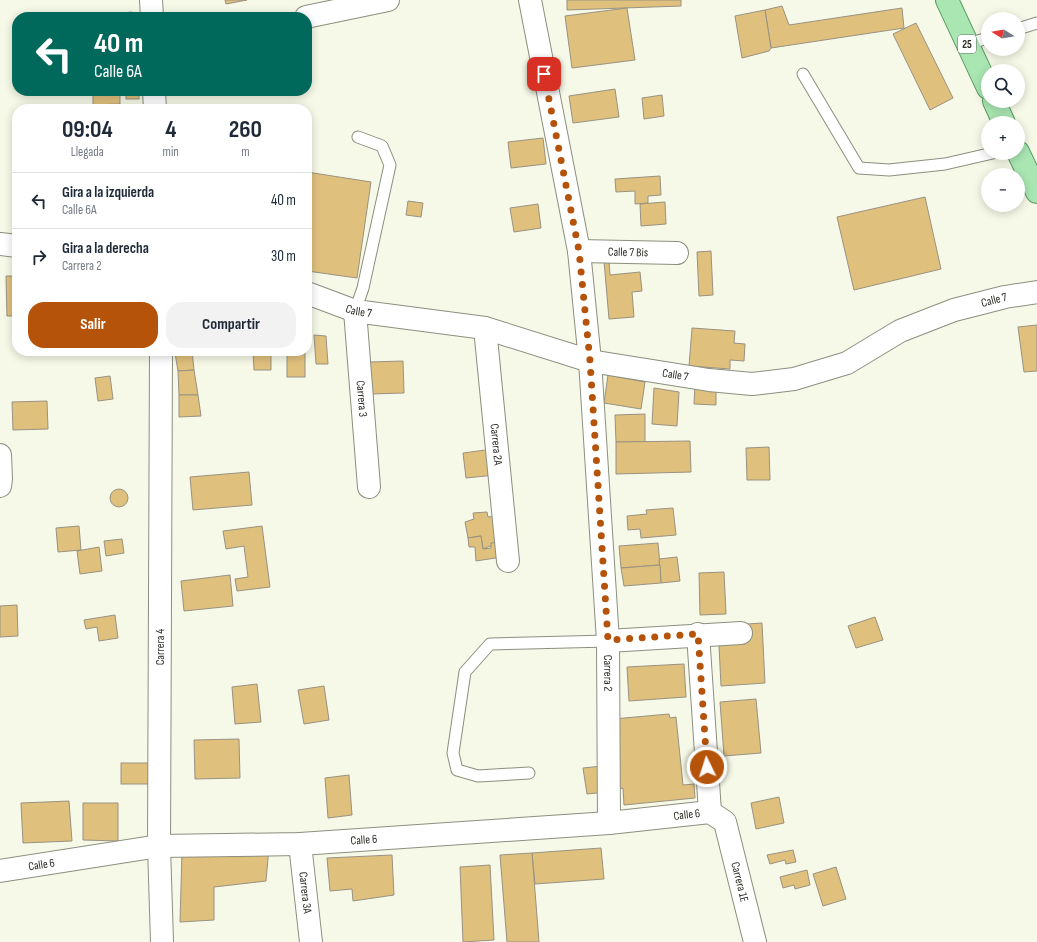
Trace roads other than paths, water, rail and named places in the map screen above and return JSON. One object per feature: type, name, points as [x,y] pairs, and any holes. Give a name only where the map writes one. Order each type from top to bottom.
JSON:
[{"type":"main road","name":"25","points":[[947,0],[981,73]]},
{"type":"main road","points":[[1022,160],[1037,192]]},
{"type":"street","points":[[151,0],[152,12]]},
{"type":"street","points":[[312,16],[388,0]]},
{"type":"street","name":"Carrera 2","points":[[530,0],[579,251],[590,361],[608,640],[609,823]]},
{"type":"street","points":[[0,244],[12,245]]},
{"type":"street","name":"Calle 7 Bis","points":[[579,251],[677,253]]},
{"type":"street","name":"Calle 7","points":[[312,295],[355,311],[485,328],[590,361],[710,380],[752,384],[794,379],[847,363],[900,331],[954,310],[1005,297],[1037,292]]},
{"type":"street","name":"Carrera 3","points":[[355,311],[369,487]]},
{"type":"street","name":"Carrera 2A","points":[[485,328],[508,562]]},
{"type":"street","name":"Carrera 4","points":[[160,356],[159,846],[162,942]]},
{"type":"street","points":[[0,455],[0,486]]},
{"type":"street","points":[[608,640],[698,634],[741,633]]},
{"type":"street","name":"Carrera 1E","points":[[698,634],[718,817],[755,942]]},
{"type":"street","name":"Calle 6","points":[[0,871],[159,846],[300,844],[718,817]]},
{"type":"street","name":"Carrera 3A","points":[[300,844],[312,942]]},
{"type":"lane","points":[[1025,27],[1037,23]]},
{"type":"lane","points":[[967,44],[981,40]]},
{"type":"lane","points":[[803,74],[859,168],[889,170],[945,164],[981,156]]},
{"type":"lane","points":[[355,311],[363,288],[390,165],[382,146],[358,137]]},
{"type":"lane","points":[[529,773],[478,776],[457,770],[452,753],[465,672],[490,644],[608,640]]}]
